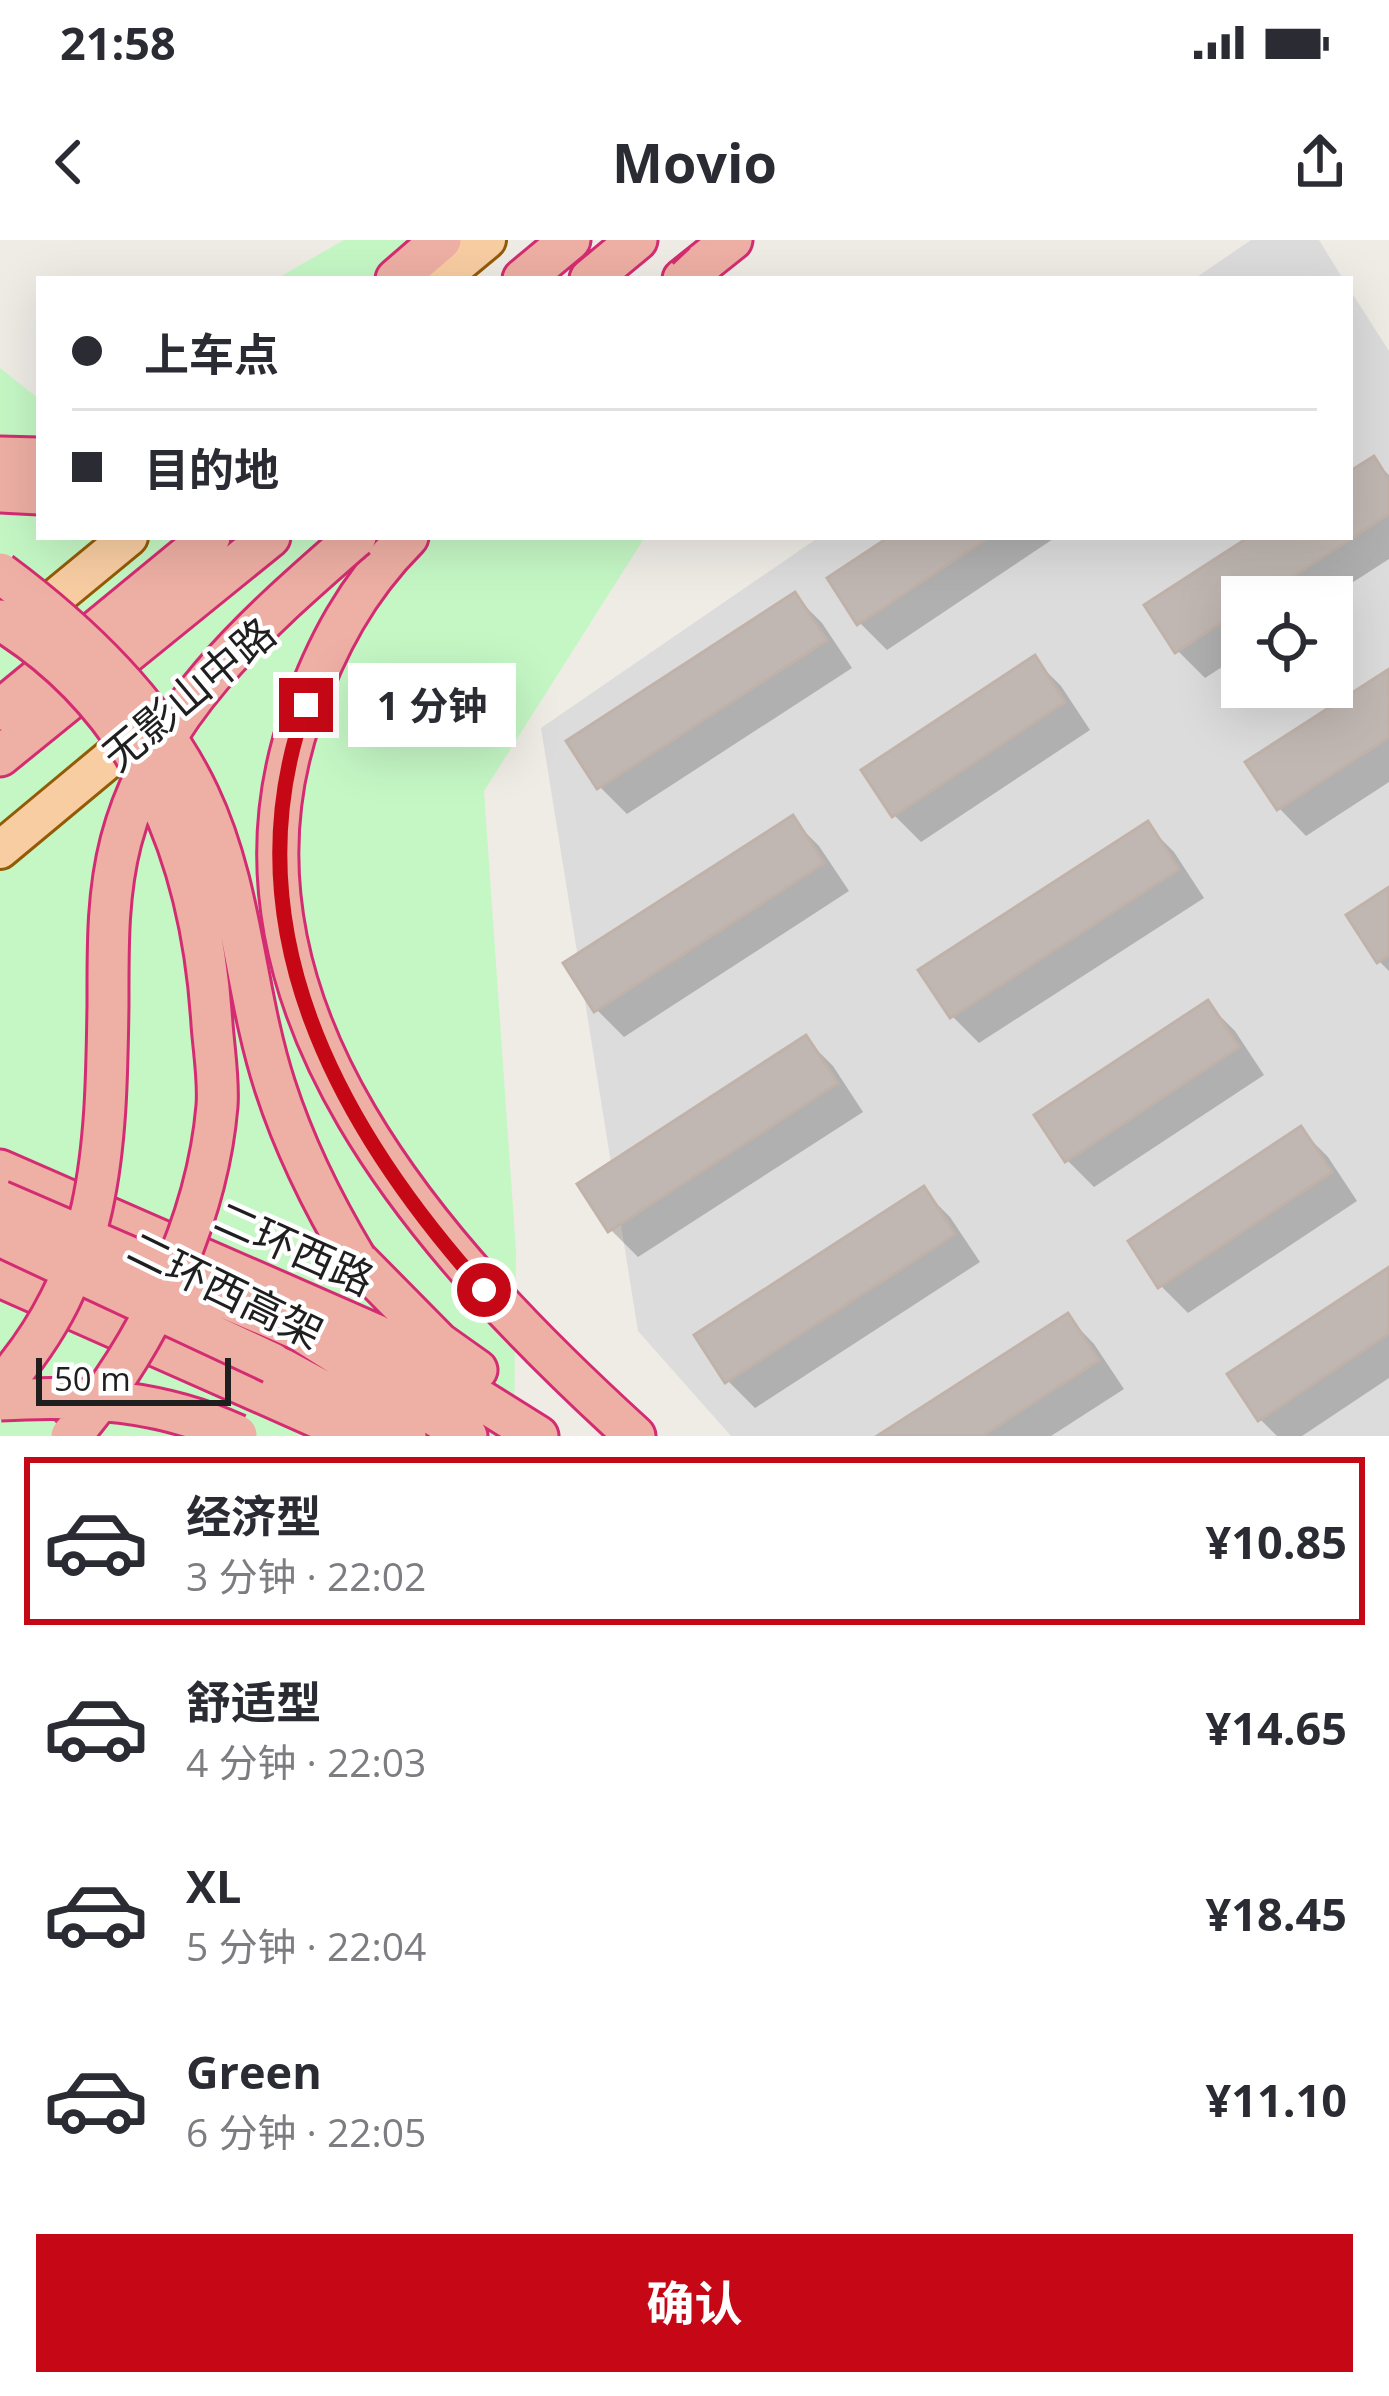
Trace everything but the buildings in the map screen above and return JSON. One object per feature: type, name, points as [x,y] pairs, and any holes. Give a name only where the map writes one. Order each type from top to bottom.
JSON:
[{"type":"highway","points":[[399,276],[441,240]]},
{"type":"highway","points":[[527,276],[570,240]]},
{"type":"highway","points":[[594,276],[638,240]]},
{"type":"highway","points":[[0,457],[36,458]]},
{"type":"highway","points":[[0,492],[36,494]]},
{"type":"highway","points":[[0,710],[206,540]]},
{"type":"highway","points":[[0,756],[266,540]]},
{"type":"highway","points":[[0,1387],[36,1346],[71,1285],[92,1207],[107,1067],[109,900],[122,837],[196,688],[353,540]]},
{"type":"highway","points":[[405,540],[358,594],[321,662],[291,747],[277,859],[281,911],[295,974],[322,1049],[363,1130],[427,1225],[514,1322],[635,1436]]},
{"type":"highway","points":[[0,573],[109,667],[198,793],[228,872],[274,1084],[318,1196],[356,1259],[440,1343],[569,1436]]},
{"type":"highway","points":[[0,620],[79,679],[135,755],[188,862],[210,994],[217,1104],[206,1168],[182,1250],[116,1384],[71,1436]]},
{"type":"highway","name":"二环西路","points":[[0,1170],[375,1334],[538,1436]]},
{"type":"highway","name":"二环西高架","points":[[0,1201],[299,1330],[467,1436]]},
{"type":"highway","name":"二环西高架","points":[[0,1236],[272,1364],[406,1436]]},
{"type":"highway","points":[[0,1277],[359,1436]]},
{"type":"highway","points":[[0,1400],[101,1398],[198,1417],[239,1436]]},
{"type":"main road","points":[[444,276],[487,240]]},
{"type":"main road","points":[[0,644],[125,540]]},
{"type":"main road","name":"无影山中路","points":[[0,850],[372,540]]},
{"type":"shaded area","points":[[1251,240],[1319,240],[1341,276],[1198,276]]},
{"type":"shaded area","points":[[1353,295],[1389,351],[1389,1436],[731,1436],[638,1331],[541,728],[815,540],[1353,540]]},
{"type":"green space","points":[[344,240],[412,240],[440,276],[281,276]]},
{"type":"green space","points":[[0,368],[36,397],[36,540],[643,540],[484,791],[516,1251],[514,1436],[0,1436]]},
{"type":"route","points":[[306,705],[281,792],[277,859],[281,911],[295,974],[322,1049],[363,1130],[427,1225],[484,1290]]}]
